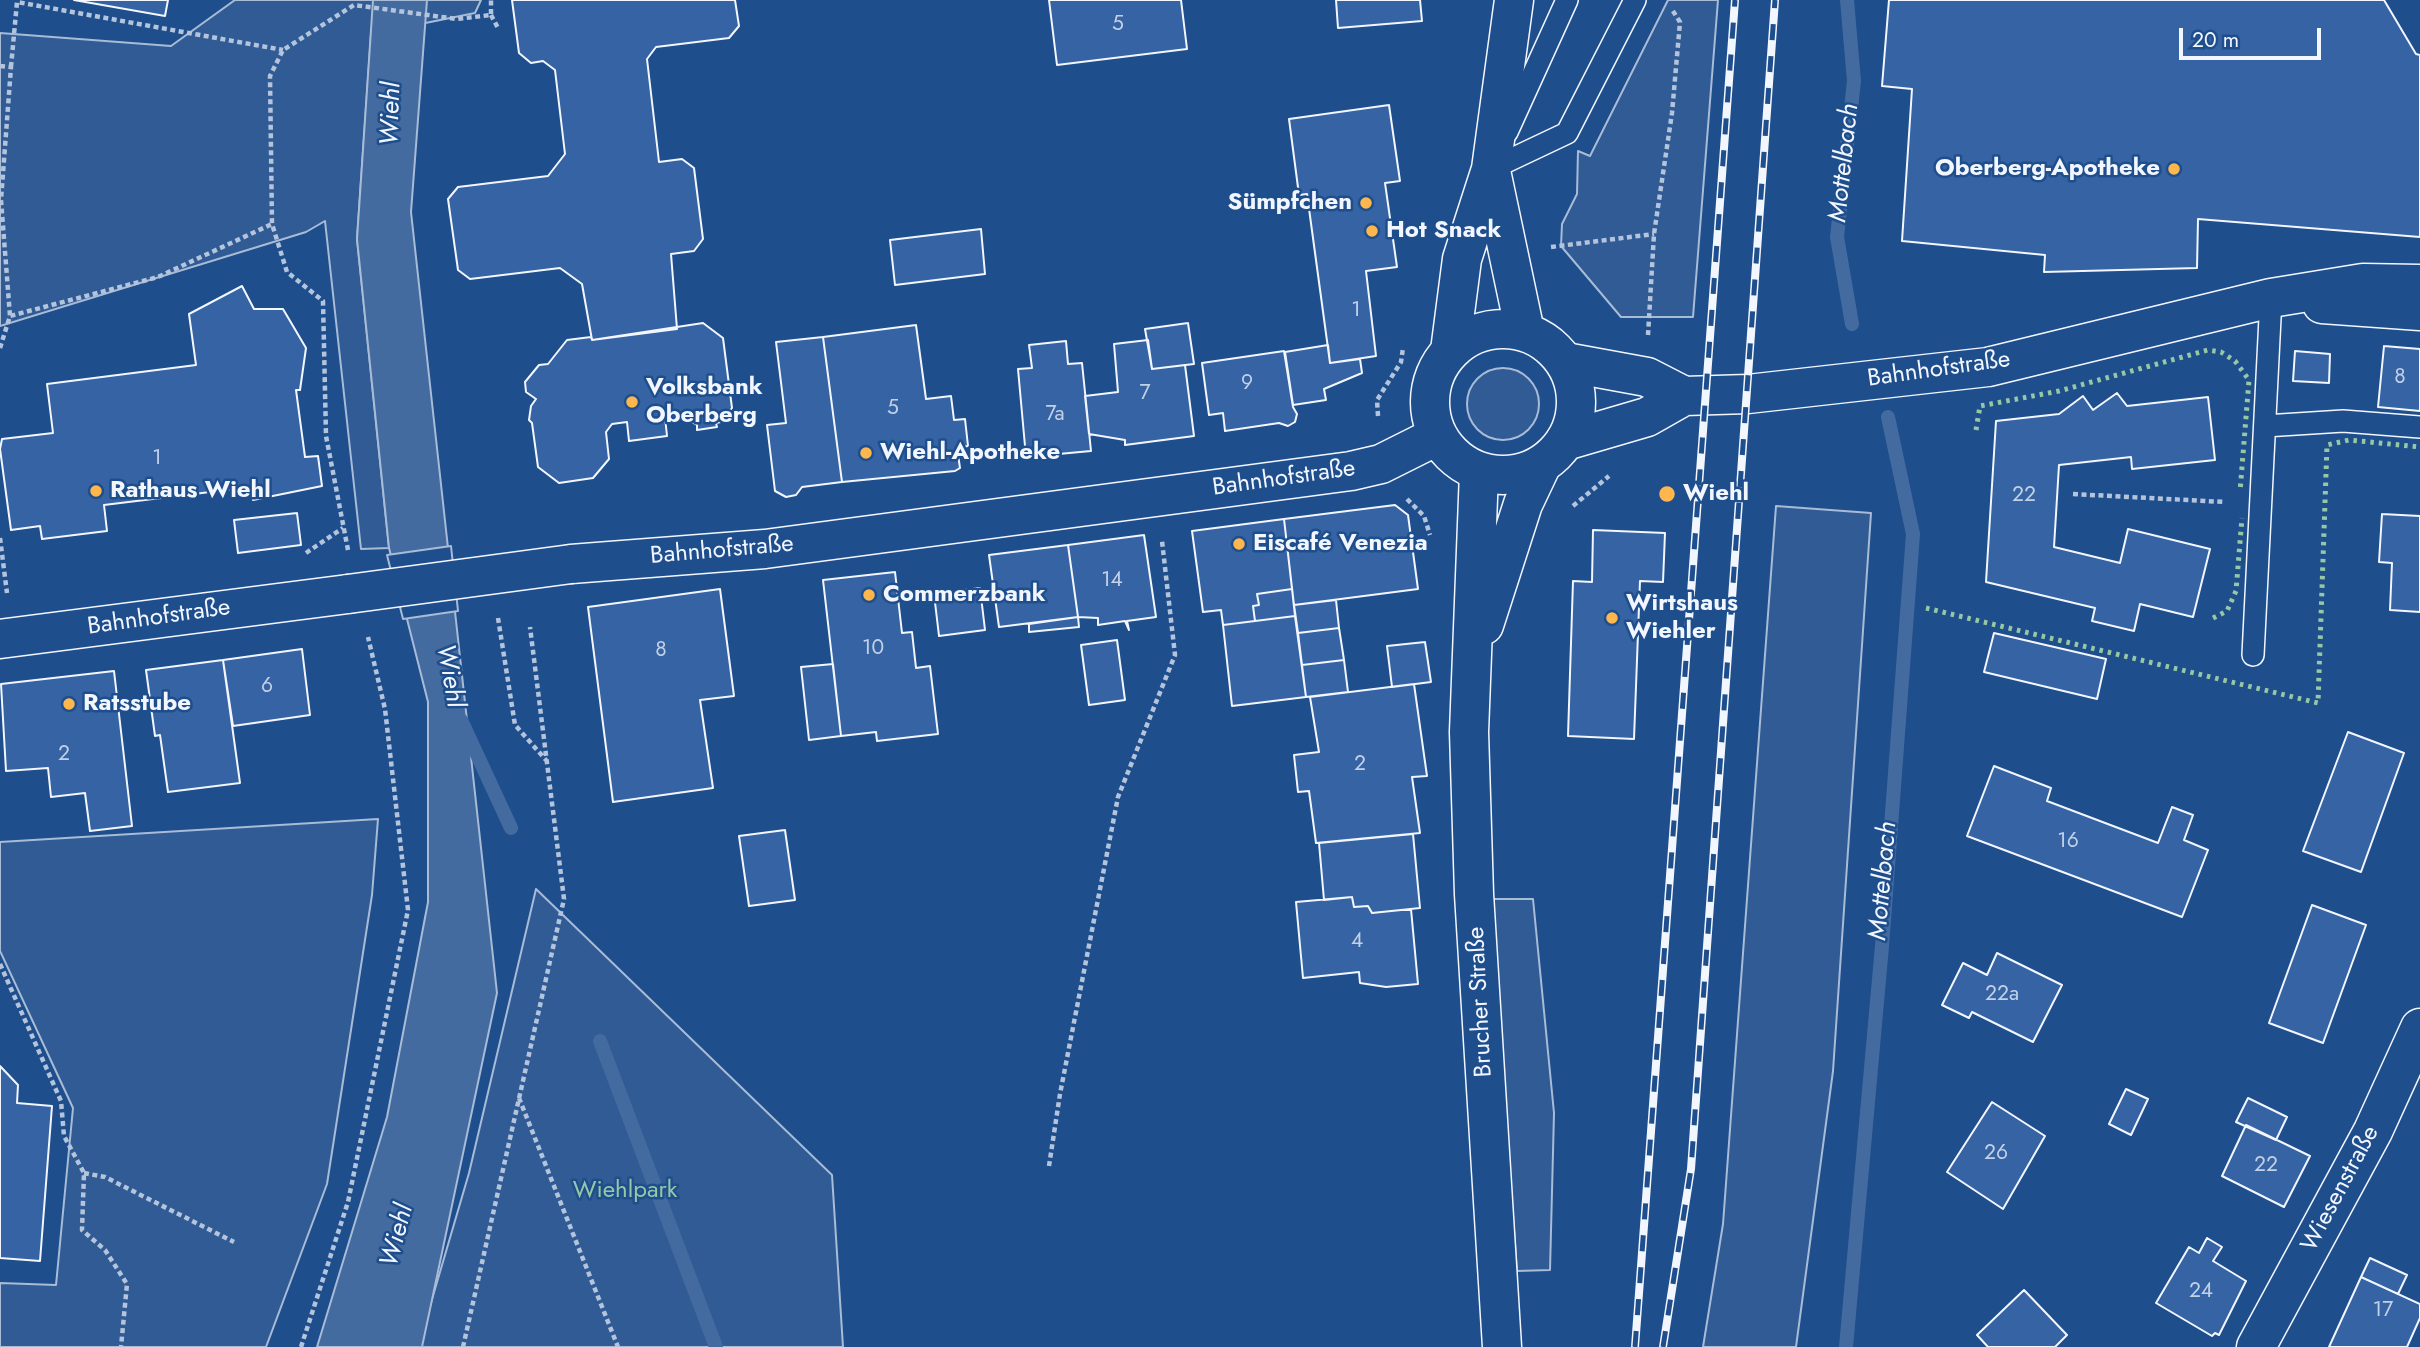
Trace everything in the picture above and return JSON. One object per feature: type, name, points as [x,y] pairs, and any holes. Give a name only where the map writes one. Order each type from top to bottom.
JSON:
[{"type":"street","points":[[1450,351],[1462,259],[1491,169],[1514,0]]},
{"type":"street","points":[[1491,169],[1525,332]]},
{"type":"street","name":"Bahnhofstraße","points":[[1553,454],[1647,417],[1684,396],[1748,394],[1988,367],[2271,298],[2363,283],[2420,284]]},
{"type":"street","name":"Bahnhofstraße","points":[[2271,298],[2420,311]]},
{"type":"street","points":[[1509,329],[1525,332],[1547,343],[1565,362],[1577,401],[1574,422],[1553,454],[1522,474],[1500,476],[1479,472],[1450,453],[1437,436],[1429,400],[1439,365],[1463,340],[1485,331],[1509,329]]},
{"type":"street","name":"Bahnhofstraße","points":[[1565,362],[1647,377],[1684,396]]},
{"type":"street","name":"Bahnhofstraße","points":[[10,638],[571,564],[765,549],[1351,471],[1381,464],[1437,436]]},
{"type":"street","name":"Brucher Straße","points":[[1474,656],[1523,504],[1553,454]]},
{"type":"street","name":"Brucher Straße","points":[[1479,472],[1469,733],[1474,894],[1502,1347]]},
{"type":"street","name":"Wiesenstraße","points":[[2256,1347],[2373,1131],[2420,1028]]},
{"type":"lane","points":[[1491,169],[1567,0]]},
{"type":"lane","points":[[1491,169],[1567,134],[1635,0]]},
{"type":"lane","points":[[2253,655],[2271,298]]},
{"type":"lane","points":[[2265,426],[2343,421],[2420,427]]},
{"type":"path","points":[[491,0],[491,15],[498,28]]},
{"type":"path","points":[[1648,338],[1654,234],[1672,113],[1680,22],[1667,1]]},
{"type":"path","points":[[0,348],[10,316],[1,200],[17,2],[284,50]]},
{"type":"path","points":[[349,554],[326,436],[323,301],[288,272],[272,224],[270,76],[284,50],[354,5],[457,19],[491,15]]},
{"type":"path","points":[[0,66],[11,67]]},
{"type":"path","points":[[10,316],[158,277],[272,224]]},
{"type":"path","points":[[1542,248],[1654,234]]},
{"type":"path","points":[[2073,494],[2261,504]]},
{"type":"path","points":[[1049,1166],[1060,1094],[1118,797],[1175,655],[1157,496]]},
{"type":"path","points":[[0,538],[10,638]]},
{"type":"path","points":[[491,575],[515,725],[547,762]]},
{"type":"path","points":[[463,1347],[564,899],[530,627]]},
{"type":"path","points":[[301,1347],[348,1202],[408,910],[385,709],[367,632]]},
{"type":"path","points":[[0,964],[61,1101],[64,1136],[84,1173],[82,1230],[105,1250],[127,1284],[121,1347]]},
{"type":"path","points":[[519,1098],[618,1347]]},
{"type":"path","points":[[84,1173],[105,1177],[234,1242]]},
{"type":"shaded area","points":[[235,0],[481,0],[475,13],[371,34],[357,239],[389,548],[361,549],[325,221],[306,232],[0,326],[0,33],[171,46]]},
{"type":"shaded area","points":[[1668,0],[1718,0],[1693,317],[1621,317],[1561,246],[1562,224],[1577,194],[1578,151],[1590,156]]},
{"type":"shaded area","points":[[1503,368],[1523,374],[1533,384],[1539,404],[1533,424],[1523,434],[1503,440],[1483,434],[1473,424],[1467,404],[1473,384],[1483,374]]},
{"type":"shaded area","points":[[1776,506],[1871,513],[1833,1071],[1796,1347],[1703,1347],[1723,1224]]},
{"type":"shaded area","points":[[378,819],[372,895],[327,1184],[266,1347],[0,1347],[0,1283],[56,1285],[73,1108],[0,951],[0,842]]},
{"type":"shaded area","name":"Wiehlpark","points":[[536,889],[832,1175],[843,1347],[418,1347],[469,1173]]},
{"type":"shaded area","points":[[1490,899],[1533,899],[1554,1113],[1550,1270],[1517,1271]]},
{"type":"water","points":[[373,0],[427,0],[411,212],[497,993],[422,1347],[317,1347],[387,1117],[428,902],[428,702],[389,548],[357,239]]},
{"type":"pier","points":[[451,546],[458,611],[403,619],[387,555]]},
{"type":"building","points":[[74,0],[168,0],[165,16]]},
{"type":"building","points":[[512,0],[735,0],[739,26],[729,38],[656,47],[647,59],[659,162],[682,159],[694,168],[703,239],[694,251],[671,254],[677,329],[592,340],[582,284],[560,268],[470,279],[458,270],[448,199],[458,187],[548,176],[565,154],[555,70],[543,61],[531,63],[519,53]]},
{"type":"building","points":[[1049,0],[1181,0],[1187,49],[1057,65]]},
{"type":"building","points":[[1336,0],[1420,0],[1422,21],[1338,28]]},
{"type":"building","points":[[1889,0],[2384,0],[2416,54],[2420,55],[2420,237],[2198,219],[2197,268],[2044,272],[2045,255],[1902,241],[1912,89],[1882,86]]},
{"type":"building","points":[[1389,105],[1400,181],[1385,183],[1397,267],[1366,271],[1376,356],[1330,363],[1307,194],[1299,195],[1289,119]]},
{"type":"building","points":[[981,229],[985,274],[895,285],[890,240]]},
{"type":"building","points":[[242,286],[254,309],[283,309],[306,348],[300,390],[296,390],[305,457],[318,456],[322,486],[253,500],[251,487],[104,505],[107,531],[42,539],[40,526],[11,530],[0,449],[2,439],[53,433],[47,384],[196,365],[189,314]]},
{"type":"building","name":"Volksbank Oberberg","points":[[703,323],[723,338],[732,408],[721,422],[716,423],[717,427],[697,430],[697,425],[679,415],[665,417],[667,436],[629,441],[627,422],[612,424],[606,432],[609,459],[593,478],[559,483],[538,467],[532,423],[529,420],[531,406],[536,399],[526,392],[525,382],[539,365],[548,364],[567,340],[591,337],[592,340]]},
{"type":"building","points":[[1188,323],[1194,364],[1152,369],[1145,329]]},
{"type":"building","points":[[916,325],[926,399],[951,396],[954,420],[965,419],[968,446],[957,448],[960,468],[955,471],[842,482],[823,337]]},
{"type":"building","points":[[823,337],[842,482],[802,487],[796,495],[786,497],[775,491],[767,425],[786,423],[776,342]]},
{"type":"building","points":[[1148,340],[1152,369],[1185,365],[1194,436],[1125,445],[1125,440],[1089,434],[1085,396],[1118,392],[1114,344]]},
{"type":"building","points":[[1066,341],[1068,364],[1082,363],[1091,451],[1026,457],[1018,369],[1032,368],[1029,345]]},
{"type":"building","points":[[1328,345],[1330,363],[1360,359],[1362,373],[1324,389],[1326,400],[1293,405],[1285,352]]},
{"type":"building","points":[[2384,346],[2420,349],[2420,411],[2378,407]]},
{"type":"building","points":[[1284,351],[1293,407],[1297,414],[1295,422],[1288,426],[1279,423],[1225,431],[1223,413],[1209,415],[1202,363]]},
{"type":"building","points":[[2295,351],[2330,354],[2329,383],[2293,381]]},
{"type":"building","points":[[2117,393],[2127,406],[2208,397],[2215,460],[2132,469],[2131,457],[2059,465],[2054,547],[2120,563],[2128,529],[2210,549],[2193,617],[2140,604],[2134,631],[2092,621],[2095,608],[1986,582],[1996,421],[2059,414],[2083,396],[2093,410]]},
{"type":"building","points":[[1395,505],[1408,515],[1418,589],[1294,605],[1284,519]]},
{"type":"building","points":[[297,513],[301,545],[238,553],[234,520]]},
{"type":"building","points":[[2382,514],[2420,516],[2420,612],[2390,610],[2392,563],[2379,562]]},
{"type":"building","points":[[1284,519],[1292,589],[1257,594],[1259,605],[1253,606],[1255,621],[1223,625],[1221,610],[1203,612],[1192,531]]},
{"type":"building","points":[[1593,530],[1665,533],[1663,582],[1640,581],[1634,739],[1568,736],[1573,581],[1592,582]]},
{"type":"building","points":[[1144,535],[1156,617],[1127,621],[1129,630],[1125,621],[1098,625],[1098,618],[1078,617],[1068,545]]},
{"type":"building","points":[[1068,545],[1078,617],[999,627],[989,555]]},
{"type":"building","points":[[895,572],[902,633],[912,632],[916,668],[930,666],[938,734],[877,741],[876,732],[841,736],[823,580]]},
{"type":"building","points":[[980,588],[985,630],[939,636],[934,594]]},
{"type":"building","points":[[720,589],[734,696],[700,700],[713,788],[613,802],[588,607]]},
{"type":"building","points":[[1292,589],[1295,616],[1255,621],[1253,606],[1259,605],[1257,594]]},
{"type":"building","points":[[1336,600],[1339,628],[1298,633],[1294,605]]},
{"type":"building","points":[[1295,616],[1306,697],[1232,706],[1223,625]]},
{"type":"building","points":[[1078,617],[1079,627],[1029,632],[1029,624]]},
{"type":"building","points":[[1339,628],[1344,660],[1302,665],[1298,633]]},
{"type":"building","points":[[1994,633],[2106,659],[2097,699],[1984,672]]},
{"type":"building","points":[[1117,640],[1125,700],[1089,705],[1081,645]]},
{"type":"building","points":[[1425,642],[1431,682],[1392,687],[1387,646]]},
{"type":"building","points":[[302,649],[310,715],[233,726],[223,660]]},
{"type":"building","points":[[223,660],[240,783],[168,792],[160,735],[155,736],[146,670]]},
{"type":"building","points":[[1344,660],[1348,692],[1306,697],[1302,665]]},
{"type":"building","points":[[833,664],[841,736],[809,740],[801,667]]},
{"type":"building","points":[[114,671],[132,826],[90,831],[85,793],[51,797],[48,768],[6,771],[1,684]]},
{"type":"building","points":[[1414,684],[1427,776],[1412,777],[1420,833],[1316,843],[1309,791],[1298,792],[1294,755],[1319,752],[1310,697]]},
{"type":"building","points":[[2348,732],[2404,753],[2361,872],[2303,851]]},
{"type":"building","points":[[1994,766],[2051,788],[2047,801],[2158,843],[2172,807],[2193,815],[2184,840],[2208,850],[2182,917],[1967,836]]},
{"type":"building","points":[[785,830],[795,900],[749,906],[739,836]]},
{"type":"building","points":[[1413,834],[1420,908],[1372,913],[1368,906],[1354,907],[1352,897],[1324,900],[1319,843]]},
{"type":"building","points":[[1352,897],[1354,907],[1368,906],[1372,913],[1411,909],[1418,984],[1386,987],[1360,983],[1359,972],[1303,978],[1296,902]]},
{"type":"building","points":[[2312,905],[2366,925],[2323,1043],[2269,1023]]},
{"type":"building","points":[[1997,953],[2062,985],[2033,1042],[1972,1012],[1969,1018],[1942,1005],[1963,963],[1987,975]]},
{"type":"building","points":[[0,1066],[18,1085],[17,1103],[52,1106],[40,1261],[0,1258]]},
{"type":"building","points":[[2126,1089],[2148,1099],[2131,1135],[2109,1124]]},
{"type":"building","points":[[2248,1098],[2287,1117],[2276,1140],[2236,1122]]},
{"type":"building","points":[[1992,1102],[2045,1136],[2003,1209],[1947,1172]]},
{"type":"building","points":[[2246,1125],[2310,1156],[2284,1207],[2222,1176]]},
{"type":"building","points":[[2207,1238],[2222,1247],[2213,1261],[2246,1281],[2219,1335],[2215,1333],[2212,1336],[2156,1303],[2189,1247],[2199,1253]]},
{"type":"building","points":[[2370,1258],[2407,1275],[2398,1294],[2361,1277]]},
{"type":"building","points":[[2361,1277],[2420,1304],[2420,1318],[2407,1347],[2329,1347]]},
{"type":"building","points":[[2024,1290],[2067,1335],[2055,1347],[1988,1347],[1977,1335]]},
{"type":"waterway","name":"Mottelbach","points":[[1847,0],[1854,81],[1837,237],[1852,324]]},
{"type":"waterway","name":"Mottelbach","points":[[1846,1347],[1882,946],[1913,534],[1888,417]]},
{"type":"waterway","points":[[461,720],[511,828]]},
{"type":"waterway","points":[[600,1041],[716,1347]]},
{"type":"railway","points":[[1635,1347],[1735,0]]},
{"type":"railway","points":[[1663,1347],[1691,1169],[1775,0]]},
{"type":"hedge","points":[[1976,430],[1980,406],[2059,391],[2208,350],[2221,352],[2235,361],[2249,380],[2240,492]]},
{"type":"hedge","points":[[1926,608],[2318,703],[2327,445],[2349,440],[2420,447]]},
{"type":"hedge","points":[[2213,618],[2227,611],[2236,591],[2242,518]]},
{"type":"place","name":"Oberberg-Apotheke","points":[[2174,169]]},
{"type":"place","name":"Sümpfchen","points":[[1366,203]]},
{"type":"place","name":"Hot Snack","points":[[1372,231]]},
{"type":"place","name":"Volksbank Oberberg","points":[[632,402]]},
{"type":"place","name":"Wiehl-Apotheke","points":[[866,453]]},
{"type":"place","name":"Rathaus Wiehl","points":[[96,491]]},
{"type":"place","name":"Wiehl","points":[[1667,494]]},
{"type":"place","name":"Eiscafé Venezia","points":[[1239,544]]},
{"type":"place","name":"Commerzbank","points":[[869,595]]},
{"type":"place","name":"Wirtshaus Wiehler","points":[[1612,618]]},
{"type":"place","name":"Ratsstube","points":[[69,704]]}]
